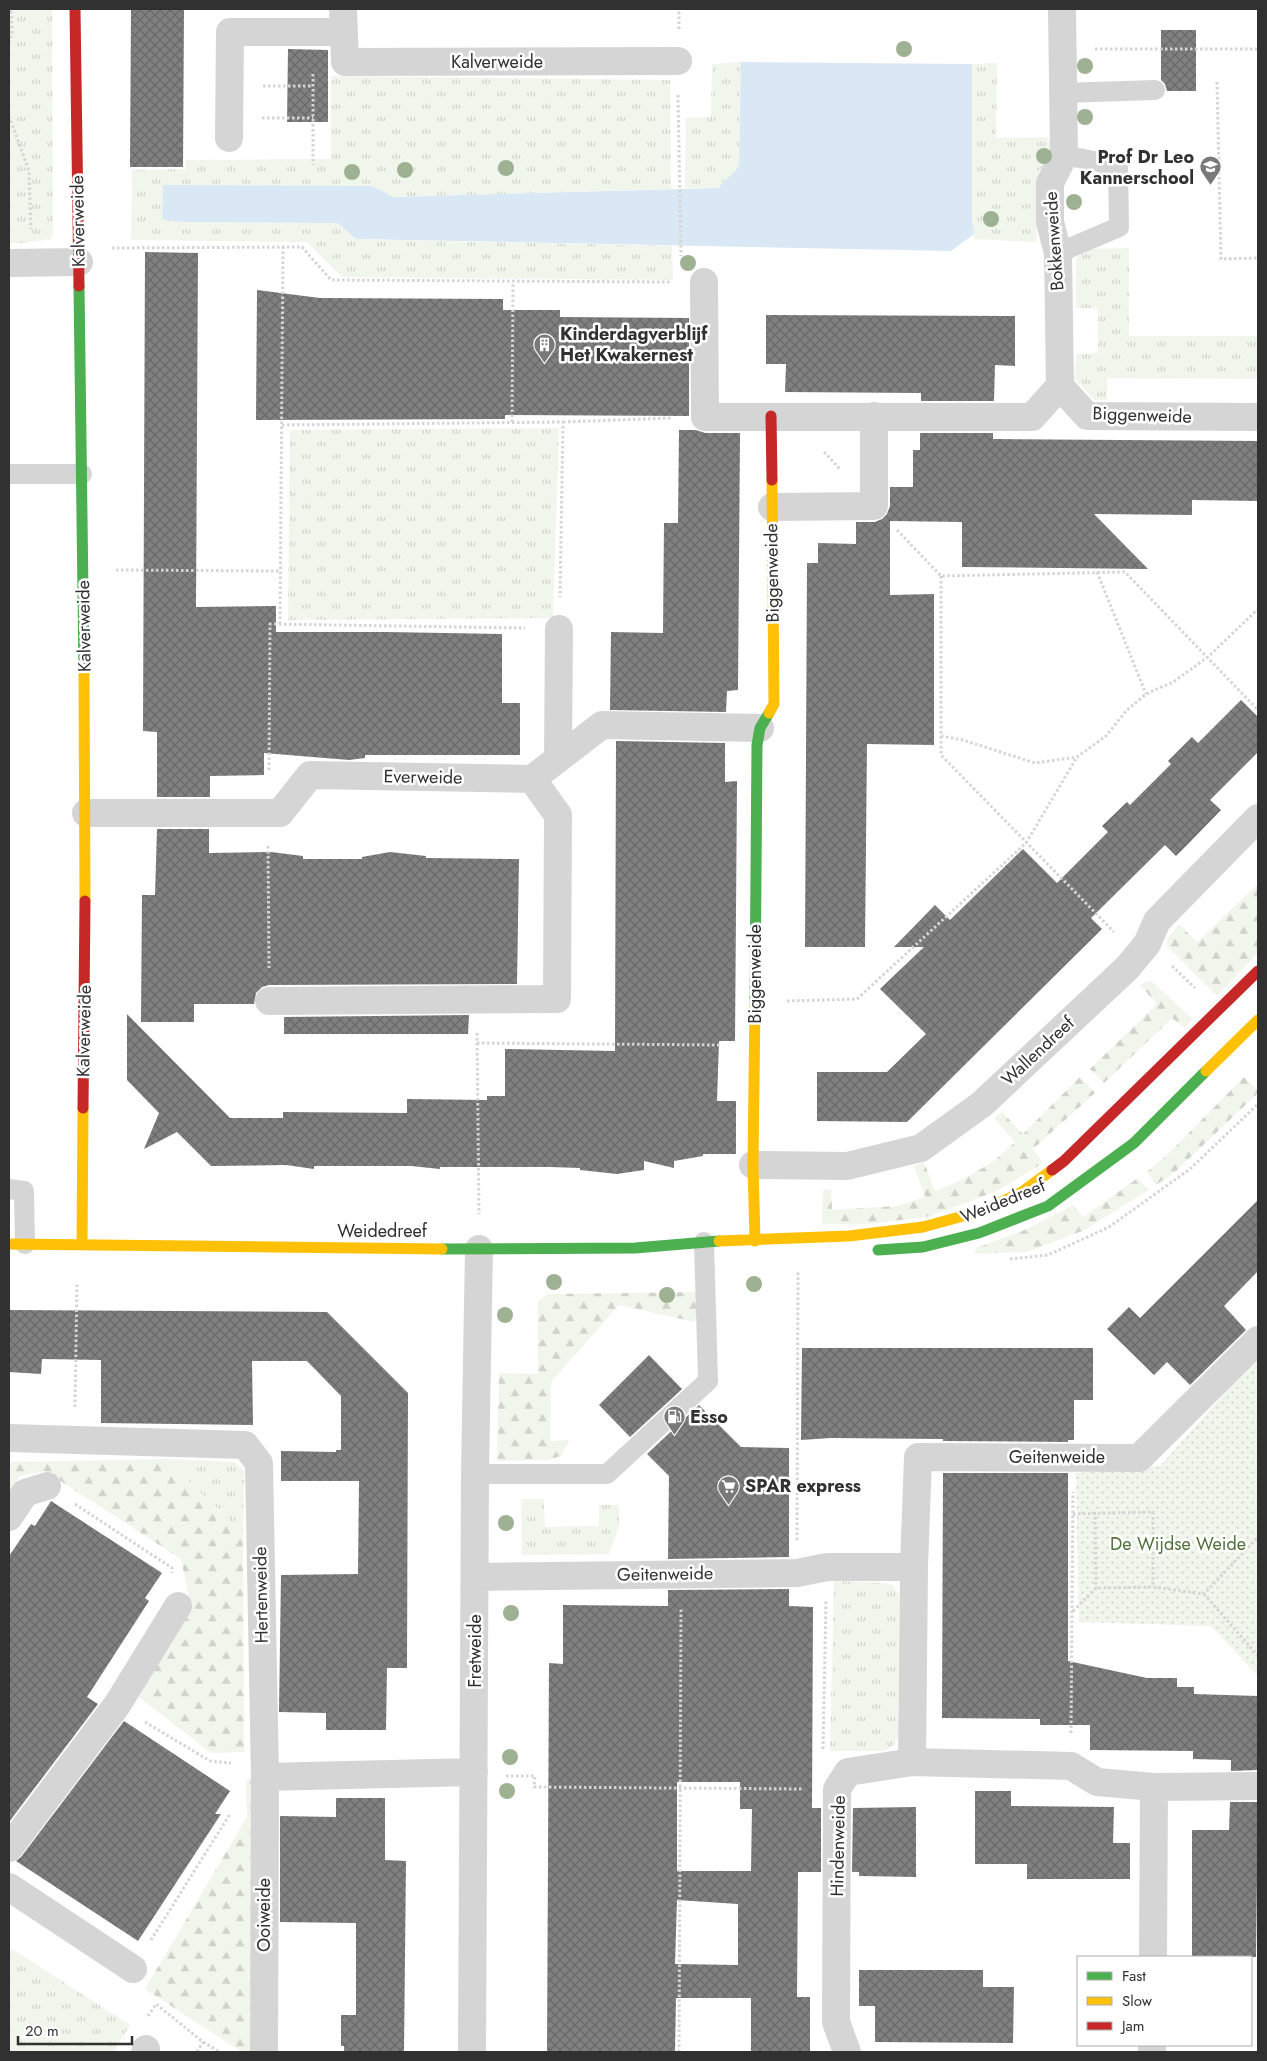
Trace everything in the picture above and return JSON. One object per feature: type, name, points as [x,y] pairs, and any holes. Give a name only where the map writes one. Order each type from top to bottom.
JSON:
[{"type":"street","name":"Kalverweide","points":[[75,9],[86,813],[82,1244]]},
{"type":"street","name":"Bokkenweide","points":[[1060,386],[1058,253],[1050,222],[1050,183],[1064,155],[1062,9]]},
{"type":"street","name":"Kalverweide","points":[[229,128],[230,32],[313,33],[343,21],[345,62],[678,61]]},
{"type":"street","points":[[20,262],[79,255]]},
{"type":"street","points":[[704,282],[705,417],[1032,417],[1060,386]]},
{"type":"street","name":"Biggenweide","points":[[1060,386],[1087,416],[1258,417]]},
{"type":"street","name":"Biggenweide","points":[[755,1241],[753,1165],[757,745],[760,728],[774,704],[772,507],[780,416]]},
{"type":"street","points":[[772,507],[874,506],[874,416]]},
{"type":"street","points":[[558,758],[560,629]]},
{"type":"street","points":[[269,1001],[557,1000],[558,815],[532,779],[602,725],[760,728]]},
{"type":"street","name":"Everweide","points":[[86,813],[280,813],[310,775],[532,779]]},
{"type":"street","name":"Wallendreef","points":[[753,1165],[847,1166],[921,1148],[982,1104],[1138,956],[1147,944],[1156,920],[1258,818]]},
{"type":"street","name":"Weidedreef","points":[[17,1244],[479,1250],[635,1248],[704,1242],[849,1236],[923,1227],[985,1210],[1022,1192],[1064,1161],[1258,970]]},
{"type":"street","name":"Weidedreef","points":[[869,1251],[923,1247],[979,1232],[1048,1206],[1134,1143],[1258,1020]]},
{"type":"street","name":"Weidedreef","points":[[755,1241],[798,1250]]},
{"type":"street","name":"Fretweide","points":[[472,2052],[475,1474],[479,1250]]},
{"type":"street","name":"Geitenweide","points":[[912,1762],[914,1567],[918,1457],[1139,1458],[1258,1340]]},
{"type":"street","name":"Hertenweide","points":[[9,1438],[245,1445],[259,1463],[264,1770]]},
{"type":"street","points":[[9,1517],[25,1493],[47,1486]]},
{"type":"street","name":"Geitenweide","points":[[475,1577],[797,1573],[827,1567],[914,1567]]},
{"type":"street","points":[[9,1848],[117,1705],[178,1606]]},
{"type":"street","name":"Hindenweide","points":[[847,2052],[836,2022],[842,1781],[912,1762],[1071,1766]]},
{"type":"street","points":[[1071,1766],[1097,1782],[1154,1787],[1258,1786]]},
{"type":"street","points":[[264,1770],[474,1774]]},
{"type":"street","name":"Ooiweide","points":[[264,1770],[264,2052]]},
{"type":"street","points":[[1153,1956],[1154,1787]]},
{"type":"street","points":[[9,1887],[133,1970]]},
{"type":"lane","points":[[1062,93],[1155,90]]},
{"type":"lane","points":[[1058,253],[1119,227],[1118,166],[1064,155]]},
{"type":"lane","points":[[9,474],[82,474]]},
{"type":"lane","points":[[9,1189],[24,1192],[17,1244]]},
{"type":"lane","points":[[475,1474],[607,1474],[708,1381],[704,1242]]},
{"type":"path","points":[[9,43],[12,32],[11,9]]},
{"type":"path","points":[[313,33],[313,165]]},
{"type":"path","points":[[1062,49],[1258,49]]},
{"type":"path","points":[[1217,82],[1221,259],[1258,258]]},
{"type":"path","points":[[230,86],[312,86]]},
{"type":"path","points":[[9,116],[29,171],[20,262]]},
{"type":"path","points":[[229,128],[313,118]]},
{"type":"path","points":[[679,164],[681,263]]},
{"type":"path","points":[[79,255],[283,246],[302,247],[331,280],[671,282]]},
{"type":"path","points":[[280,624],[283,246]]},
{"type":"path","points":[[512,422],[513,282]]},
{"type":"path","points":[[780,416],[874,506],[941,576],[941,755],[1138,956]]},
{"type":"path","points":[[282,425],[563,422],[705,417]]},
{"type":"path","points":[[269,1001],[270,624],[560,629],[563,422]]},
{"type":"path","points":[[83,570],[280,571]]},
{"type":"path","points":[[1097,572],[1146,694]]},
{"type":"path","points":[[941,576],[1125,572],[1258,710]]},
{"type":"path","points":[[754,1002],[857,999],[1026,843],[1076,757],[1106,736],[1126,711],[1146,694],[1173,682],[1208,657],[1258,609]]},
{"type":"path","points":[[941,736],[963,740],[1035,763],[1076,757]]},
{"type":"path","points":[[476,1000],[479,1250]]},
{"type":"path","points":[[477,1043],[754,1046]]},
{"type":"path","points":[[797,1573],[798,1250]]},
{"type":"path","points":[[74,1440],[76,1282]]},
{"type":"path","points":[[1071,1766],[1074,1457]]},
{"type":"path","points":[[47,1486],[172,1568],[178,1606]]},
{"type":"path","points":[[1095,1512],[1096,1588]]},
{"type":"path","points":[[1073,1514],[1153,1512],[1153,1587]]},
{"type":"path","points":[[1204,1594],[1258,1537]]},
{"type":"path","points":[[827,1567],[823,1753],[842,1781]]},
{"type":"path","points":[[679,2052],[681,1574]]},
{"type":"path","points":[[1072,1611],[1096,1588],[1153,1587],[1204,1594],[1258,1656]]},
{"type":"path","points":[[117,1705],[210,1761],[238,1764],[264,1770]]},
{"type":"path","points":[[474,1774],[535,1776],[534,1787],[680,1788],[842,1781]]},
{"type":"path","points":[[133,1970],[234,1808]]},
{"type":"path","points":[[197,2052],[203,2042]]},
{"type":"green space","points":[[9,9],[52,9],[53,233],[51,239],[24,243],[9,243]]},
{"type":"green space","points":[[741,62],[739,167],[718,188],[685,188],[686,118],[711,117],[712,64]]},
{"type":"green space","points":[[997,63],[996,138],[1047,137],[1055,145],[1055,154],[1038,172],[1036,242],[974,239],[972,220],[972,64]]},
{"type":"green space","points":[[331,76],[670,80],[671,189],[393,197],[372,186],[163,186],[162,218],[184,222],[338,223],[356,239],[672,246],[673,280],[342,277],[307,242],[131,240],[132,170],[185,169],[186,160],[331,159]]},
{"type":"green space","points":[[1129,248],[1129,336],[1258,336],[1258,379],[1107,378],[1107,400],[1095,400],[1075,379],[1076,354],[1098,353],[1098,308],[1076,308],[1076,258],[1087,249]]},
{"type":"green space","points":[[559,428],[553,618],[288,620],[290,430]]},
{"type":"green space","points":[[1258,884],[1258,953],[1217,996],[1167,946],[1167,939],[1179,924],[1197,942]]},
{"type":"green space","points":[[1150,980],[1193,1019],[1185,1028],[1172,1018],[1104,1083],[1090,1069],[1157,1004],[1140,985]]},
{"type":"green space","points":[[1080,1077],[1095,1093],[1033,1149],[1043,1163],[997,1191],[931,1216],[871,1224],[822,1224],[823,1190],[831,1189],[832,1210],[897,1206],[925,1197],[914,1166],[924,1162],[935,1191],[963,1179],[993,1162],[1015,1142],[994,1118],[1002,1112],[1023,1134]]},
{"type":"green space","points":[[1244,1077],[1258,1090],[1258,1093],[1175,1172],[1156,1185],[1147,1172],[1167,1155]]},
{"type":"green space","points":[[1138,1178],[1148,1190],[1085,1230],[1027,1252],[974,1254],[976,1248],[1025,1230],[1073,1205],[1083,1217]]},
{"type":"green space","points":[[697,1292],[698,1312],[694,1322],[619,1305],[551,1382],[550,1441],[569,1440],[561,1456],[547,1460],[497,1461],[499,1373],[538,1374],[538,1301],[549,1294]]},
{"type":"green space","name":"De Wijdse Weide","points":[[1258,1356],[1258,1676],[1211,1626],[1079,1622],[1076,1473],[1160,1466]]},
{"type":"green space","points":[[165,1459],[235,1462],[244,1471],[243,1533]]},
{"type":"green space","points":[[165,1459],[243,1533],[244,1752],[211,1753],[135,1694],[192,1610],[181,1559],[45,1471],[20,1476],[9,1494],[9,1462]]},
{"type":"green space","points":[[521,1499],[544,1499],[545,1527],[599,1526],[599,1505],[619,1505],[619,1527],[609,1554],[522,1555]]},
{"type":"green space","points":[[834,1581],[884,1583],[893,1585],[899,1594],[898,1736],[894,1745],[884,1751],[830,1751]]},
{"type":"green space","points":[[252,1776],[256,1815],[250,2052],[242,2052],[145,1989],[247,1817],[246,1782]]},
{"type":"green space","points":[[9,1947],[130,2025],[114,2052],[9,2052]]},
{"type":"shaded area","points":[[741,62],[972,64],[972,220],[974,234],[951,251],[356,239],[338,223],[183,222],[162,219],[163,185],[372,186],[393,197],[718,188],[739,167]]},
{"type":"building","points":[[131,9],[184,9],[183,167],[130,167]]},
{"type":"building","points":[[1161,30],[1196,30],[1196,91],[1167,91],[1165,84],[1161,80]]},
{"type":"building","points":[[288,49],[328,50],[328,122],[287,122]]},
{"type":"building","points":[[145,252],[198,253],[196,607],[276,606],[276,632],[502,634],[502,703],[520,703],[520,755],[365,755],[365,758],[349,760],[264,753],[264,775],[210,776],[210,797],[157,797],[157,732],[143,731]]},
{"type":"building","points":[[257,290],[320,298],[503,299],[503,310],[560,310],[560,317],[689,318],[689,416],[505,415],[505,419],[256,420]]},
{"type":"building","points":[[766,315],[1015,316],[1015,366],[995,365],[994,401],[921,401],[921,393],[785,392],[786,364],[766,364]]},
{"type":"building","points":[[679,430],[696,430],[705,433],[740,433],[738,690],[727,691],[726,712],[610,710],[611,632],[663,633],[664,523],[678,523]]},
{"type":"building","points":[[920,433],[993,433],[993,439],[1258,441],[1258,501],[1192,500],[1192,515],[1094,514],[1148,569],[962,567],[962,522],[890,521],[890,595],[934,594],[934,745],[867,744],[865,947],[805,947],[807,563],[818,563],[818,543],[856,544],[856,522],[875,522],[887,514],[890,506],[890,487],[913,487],[913,450],[920,450]]},
{"type":"building","points":[[1241,700],[1258,717],[1258,752],[1210,800],[1221,810],[1176,856],[1165,845],[1091,918],[1102,929],[907,1122],[817,1121],[817,1072],[887,1072],[926,1034],[880,989],[924,947],[894,947],[935,905],[950,920],[1023,849],[1057,883],[1108,832],[1102,826],[1127,802],[1130,805],[1171,764],[1168,761],[1192,737],[1198,743]]},
{"type":"building","points":[[616,741],[725,743],[725,782],[737,781],[735,1041],[719,1041],[717,1101],[736,1101],[736,1154],[703,1154],[703,1156],[674,1161],[674,1168],[644,1161],[644,1170],[617,1174],[580,1170],[580,1168],[550,1167],[440,1167],[440,1169],[411,1166],[314,1166],[314,1169],[286,1165],[211,1166],[177,1132],[144,1149],[159,1113],[127,1080],[127,1014],[230,1118],[283,1118],[283,1112],[407,1113],[407,1099],[487,1100],[487,1096],[505,1096],[505,1049],[615,1051]]},
{"type":"building","points":[[157,829],[209,829],[209,853],[271,852],[303,856],[303,859],[362,859],[362,857],[390,852],[426,856],[426,858],[519,859],[517,984],[269,985],[262,987],[256,993],[254,1004],[194,1004],[194,1022],[141,1022],[142,895],[155,895]]},
{"type":"building","points":[[469,1015],[468,1034],[284,1034],[284,1017]]},
{"type":"building","points":[[1258,1200],[1258,1271],[1224,1306],[1246,1330],[1190,1385],[1167,1362],[1154,1375],[1107,1329],[1129,1307],[1140,1318]]},
{"type":"building","points":[[9,1310],[327,1312],[408,1393],[407,1668],[387,1668],[386,1730],[326,1730],[326,1713],[279,1712],[281,1575],[358,1574],[359,1481],[281,1481],[281,1451],[336,1452],[336,1450],[341,1450],[341,1396],[307,1361],[252,1361],[253,1425],[101,1423],[101,1360],[42,1359],[41,1374],[9,1372]]},
{"type":"building","points":[[802,1348],[1093,1348],[1093,1400],[1074,1400],[1074,1440],[1068,1440],[1068,1442],[831,1438],[801,1440]]},
{"type":"building","points":[[649,1355],[682,1389],[630,1437],[599,1405]]},
{"type":"building","points":[[699,1405],[741,1447],[789,1448],[789,1557],[668,1559],[669,1476],[647,1454]]},
{"type":"building","points":[[943,1473],[1068,1473],[1068,1661],[1147,1678],[1177,1678],[1177,1687],[1194,1687],[1194,1694],[1258,1696],[1258,1770],[1231,1771],[1231,1760],[1193,1759],[1193,1751],[1090,1750],[1090,1725],[1040,1725],[1040,1719],[942,1718]]},
{"type":"building","points":[[51,1501],[162,1573],[145,1598],[149,1601],[87,1697],[98,1704],[9,1822],[9,1556],[31,1524],[35,1526]]},
{"type":"building","points":[[789,1589],[789,1606],[813,1607],[812,1808],[821,1808],[821,1872],[798,1872],[797,1997],[810,1997],[810,2052],[751,2052],[751,1998],[676,1998],[675,2052],[547,2052],[549,1663],[563,1664],[563,1605],[668,1606],[668,1590]],"holes":[[[677,1782],[740,1782],[740,1809],[752,1809],[751,1871],[677,1871]],[[677,1900],[738,1904],[738,1965],[675,1964]]]},
{"type":"building","points":[[124,1721],[230,1791],[215,1814],[221,1814],[138,1941],[16,1861],[21,1857]]},
{"type":"building","points":[[975,1791],[1011,1791],[1011,1806],[1114,1807],[1113,1843],[1130,1843],[1130,1879],[1027,1879],[1027,1864],[975,1864]]},
{"type":"building","points":[[336,1798],[385,1798],[385,1860],[406,1861],[404,2052],[344,2052],[344,2046],[341,2046],[341,2015],[356,2015],[356,1923],[280,1922],[280,1816],[336,1817]]},
{"type":"building","points":[[1230,1802],[1258,1802],[1256,1957],[1192,1956],[1192,1830],[1229,1830]]},
{"type":"building","points":[[916,1807],[916,1877],[859,1876],[859,1872],[852,1872],[853,1808]]},
{"type":"building","points":[[859,1970],[983,1970],[983,1987],[1014,1987],[1013,2043],[875,2042],[875,2006],[859,2006]]},
{"type":"traffic: fast","points":[[79,286],[84,671]]},
{"type":"traffic: fast","points":[[755,1002],[757,745],[760,728],[769,713]]},
{"type":"traffic: fast","points":[[878,1250],[923,1247],[979,1233],[1048,1206],[1134,1143],[1206,1071]]},
{"type":"traffic: fast","points":[[442,1249],[635,1248],[719,1241]]},
{"type":"traffic: slow","points":[[769,713],[774,704],[772,480]]},
{"type":"traffic: slow","points":[[84,671],[85,901]]},
{"type":"traffic: slow","points":[[755,1002],[753,1165],[755,1241]]},
{"type":"traffic: slow","points":[[1206,1071],[1258,1020]]},
{"type":"traffic: slow","points":[[82,1244],[83,1108]]},
{"type":"traffic: slow","points":[[719,1241],[849,1236],[923,1227],[985,1210],[1022,1192],[1052,1170]]},
{"type":"traffic: slow","points":[[9,1244],[442,1249]]},
{"type":"traffic: jam","points":[[75,9],[79,286]]},
{"type":"traffic: jam","points":[[771,416],[772,480]]},
{"type":"traffic: jam","points":[[83,1108],[85,901]]},
{"type":"traffic: jam","points":[[1052,1170],[1064,1161],[1258,971]]},
{"type":"place","name":"Prof Dr Leo Kannerschool","points":[[1210,186]]},
{"type":"place","name":"Kinderdagverblijf Het Kwakernest","points":[[544,363]]},
{"type":"place","name":"Esso","points":[[674,1436]]},
{"type":"place","name":"SPAR express","points":[[729,1505]]}]
